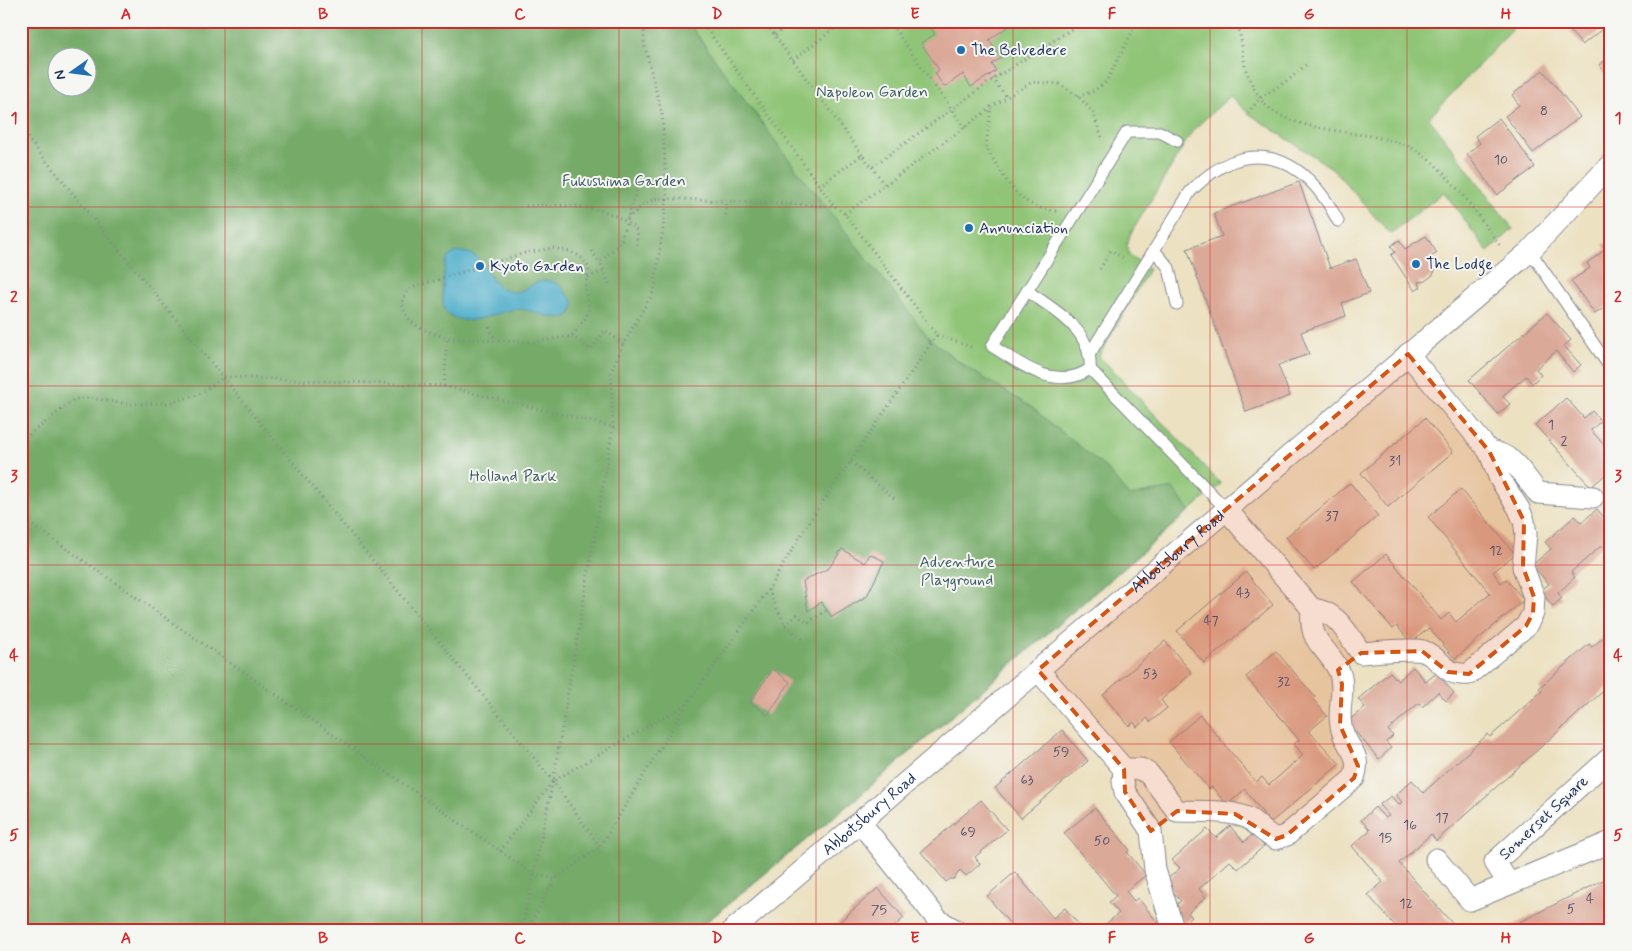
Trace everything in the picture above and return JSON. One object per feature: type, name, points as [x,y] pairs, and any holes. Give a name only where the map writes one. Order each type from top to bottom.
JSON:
[{"type":"street","name":"Abbotsbury Road","points":[[734,930],[1530,251],[1611,164]]},
{"type":"street","points":[[1338,670],[1361,652],[1422,651],[1435,659],[1448,672],[1458,675],[1469,674],[1526,626],[1534,613],[1534,598],[1523,567],[1526,534],[1524,521],[1519,509],[1500,479],[1489,451],[1408,354]]},
{"type":"street","points":[[1489,451],[1503,453],[1510,458],[1538,493]]},
{"type":"street","points":[[1519,509],[1538,493],[1593,497]]},
{"type":"street","points":[[1226,510],[1312,609],[1325,610],[1334,617],[1361,652]]},
{"type":"street","points":[[1152,831],[1177,811],[1235,814],[1250,819],[1265,834],[1276,839],[1286,836],[1354,778],[1358,766],[1354,752],[1344,736],[1340,725],[1342,684],[1338,670],[1310,626],[1312,609]]},
{"type":"street","points":[[1038,670],[1124,769],[1123,781],[1125,792],[1152,831],[1155,870],[1172,925],[1170,930]]},
{"type":"street","name":"Somerset Square","points":[[1509,884],[1495,862],[1611,757]]},
{"type":"street","points":[[1124,769],[1141,769],[1149,774],[1177,811]]},
{"type":"street","points":[[860,822],[944,927]]},
{"type":"street","name":"Somerset Square","points":[[1436,859],[1470,900],[1611,842]]},
{"type":"lane","points":[[1090,369],[1068,378],[1055,378],[1030,370],[992,346],[1127,132],[1160,132],[1176,141]]},
{"type":"lane","points":[[1089,355],[1190,192],[1200,181],[1218,169],[1240,160],[1263,156],[1282,160],[1301,171],[1318,187],[1338,221]]},
{"type":"lane","points":[[1154,250],[1168,268],[1177,304]]},
{"type":"lane","points":[[1530,251],[1609,361]]},
{"type":"lane","points":[[1027,291],[1069,319],[1089,355],[1090,369],[1226,510]]},
{"type":"path","points":[[522,930],[553,781],[613,427],[612,372],[623,344],[654,291],[667,199],[662,114],[644,44],[644,21]]},
{"type":"path","points":[[701,21],[834,206],[845,214],[937,336],[971,348],[992,346]]},
{"type":"path","points":[[764,21],[884,184]]},
{"type":"path","points":[[774,35],[793,21]]},
{"type":"path","points":[[825,21],[832,31]]},
{"type":"path","points":[[793,60],[844,21]]},
{"type":"path","points":[[889,21],[950,110],[965,128]]},
{"type":"path","points":[[872,167],[992,80],[1084,21]]},
{"type":"path","points":[[1078,96],[1094,91],[1106,82],[1138,21]]},
{"type":"path","points":[[1236,21],[1245,68],[1260,98],[1270,108],[1297,123],[1331,130],[1360,133],[1409,147],[1427,158],[1462,194],[1513,265]]},
{"type":"path","points":[[1248,113],[1260,98],[1291,78],[1306,65]]},
{"type":"path","points":[[989,76],[1006,97]]},
{"type":"path","points":[[845,214],[884,184],[965,128],[991,107],[1032,82],[1059,84],[1078,96],[1092,112],[1104,142],[1101,175]]},
{"type":"path","points":[[991,107],[986,148],[1022,200],[1039,210],[1061,212],[1081,206]]},
{"type":"path","points":[[21,130],[553,781],[600,847]]},
{"type":"path","points":[[820,186],[862,155]]},
{"type":"path","points":[[600,264],[620,243],[626,220],[642,177]]},
{"type":"path","points":[[626,220],[649,200],[667,199],[834,206]]},
{"type":"path","points":[[726,202],[726,215]]},
{"type":"path","points":[[526,206],[584,206],[626,220],[637,231],[637,248]]},
{"type":"path","points":[[553,248],[574,253],[583,259],[589,270],[588,277],[585,287],[589,309],[587,316],[572,336],[535,342],[447,338],[422,329],[411,322],[403,309],[402,300],[410,288],[525,253],[553,248]]},
{"type":"path","points":[[592,250],[609,284]]},
{"type":"path","points":[[1100,269],[1112,250],[1141,270]]},
{"type":"path","points":[[588,277],[603,272]]},
{"type":"path","points":[[489,327],[495,340]]},
{"type":"path","points":[[572,336],[591,350],[605,330],[623,344]]},
{"type":"path","points":[[527,930],[555,879],[600,847],[687,704],[768,590],[807,525],[937,336]]},
{"type":"path","points":[[444,386],[447,338]]},
{"type":"path","points":[[21,441],[75,399],[91,398],[126,404],[167,403],[198,395],[224,377],[444,386],[613,427]]},
{"type":"path","points":[[851,462],[896,500]]},
{"type":"path","points":[[21,517],[533,874],[555,879]]},
{"type":"path","points":[[768,590],[784,625],[805,642]]},
{"type":"path","points":[[784,625],[798,615],[807,624],[827,610]]},
{"type":"path","points":[[500,851],[553,781],[687,704]]},
{"type":"highlighted area","points":[[1408,354],[1489,451],[1524,521],[1523,567],[1534,597],[1533,613],[1526,626],[1469,674],[1448,672],[1422,651],[1361,653],[1338,670],[1342,684],[1340,725],[1358,766],[1354,778],[1287,835],[1276,839],[1235,814],[1177,811],[1151,831],[1125,792],[1124,769],[1038,670]]},
{"type":"green space","name":"Holland Park","points":[[21,21],[1508,21],[1513,29],[1429,118],[1513,229],[1488,252],[1444,192],[1390,234],[1333,169],[1248,113],[1230,96],[1193,130],[1130,235],[1127,245],[1129,254],[1149,269],[1099,356],[1221,484],[871,786],[697,930],[21,930]]},
{"type":"green space","name":"Holland Park","points":[[21,21],[687,21],[790,161],[930,339],[966,367],[1031,407],[1106,468],[1129,496],[1173,488],[1189,511],[871,786],[697,930],[21,930]]},
{"type":"water","points":[[457,252],[475,256],[494,282],[508,291],[521,291],[543,281],[558,284],[572,299],[574,304],[570,314],[558,318],[519,309],[509,310],[480,319],[461,320],[452,316],[444,309],[444,276],[447,259]]},
{"type":"building","name":"The Belvedere","points":[[927,21],[1016,21],[989,40],[1001,58],[992,64],[996,71],[971,87],[963,74],[944,87],[935,73],[939,70],[921,43],[935,34]]},
{"type":"building","points":[[1583,21],[1611,21],[1611,31],[1606,26],[1582,45],[1570,31]]},
{"type":"building","points":[[1611,56],[1611,79],[1599,65]]},
{"type":"building","points":[[1543,70],[1580,117],[1533,153],[1505,116],[1519,105],[1512,95]]},
{"type":"building","points":[[1499,118],[1535,167],[1497,195],[1467,154],[1480,143],[1475,136]]},
{"type":"building","points":[[1299,182],[1330,268],[1356,259],[1369,293],[1342,303],[1346,316],[1301,332],[1309,354],[1278,365],[1290,396],[1246,412],[1187,249],[1222,236],[1214,213]]},
{"type":"building","name":"The Lodge","points":[[1426,236],[1437,253],[1429,258],[1433,260],[1436,268],[1433,275],[1425,281],[1418,282],[1421,287],[1415,291],[1391,255],[1395,252],[1391,246],[1399,240],[1405,249]]},
{"type":"building","points":[[1611,240],[1611,303],[1595,314],[1571,281],[1590,268],[1587,263],[1606,249],[1603,245]]},
{"type":"building","points":[[1547,313],[1571,340],[1564,346],[1581,365],[1573,372],[1556,351],[1536,369],[1541,375],[1532,384],[1526,376],[1502,396],[1510,404],[1498,414],[1469,380]]},
{"type":"building","points":[[1566,398],[1584,418],[1592,411],[1601,421],[1591,430],[1603,444],[1611,438],[1611,470],[1591,487],[1535,425]]},
{"type":"building","points":[[1425,418],[1453,452],[1388,507],[1361,473]]},
{"type":"building","points":[[1350,483],[1378,516],[1314,570],[1286,537]]},
{"type":"building","points":[[1461,489],[1515,554],[1493,572],[1501,583],[1506,579],[1524,600],[1455,659],[1429,628],[1411,643],[1397,626],[1393,629],[1353,582],[1386,554],[1441,620],[1449,613],[1456,622],[1490,593],[1428,517]]},
{"type":"building","points":[[1597,509],[1606,520],[1611,516],[1611,547],[1606,551],[1601,546],[1571,572],[1575,577],[1558,593],[1562,598],[1553,606],[1540,591],[1549,584],[1532,565],[1551,549],[1545,542],[1575,516],[1581,523]]},
{"type":"building","points":[[842,549],[865,563],[870,554],[884,561],[867,596],[832,617],[821,602],[808,611],[803,581],[829,568]]},
{"type":"building","points":[[1246,572],[1273,605],[1204,663],[1177,631]]},
{"type":"building","points":[[1611,631],[1611,684],[1436,841],[1431,834],[1399,863],[1458,930],[1399,930],[1368,895],[1383,882],[1352,846],[1370,830],[1361,820],[1375,807],[1385,818],[1389,816],[1379,805],[1391,796],[1399,805],[1402,802],[1396,795],[1412,780],[1423,793],[1488,734],[1490,737],[1542,691],[1539,688],[1589,644],[1592,647]]},
{"type":"building","points":[[1165,641],[1192,673],[1161,700],[1167,708],[1150,722],[1147,718],[1137,727],[1134,722],[1129,726],[1103,695]]},
{"type":"building","points":[[1276,651],[1315,697],[1313,699],[1327,716],[1309,731],[1340,764],[1270,823],[1245,789],[1227,805],[1212,787],[1209,789],[1169,742],[1200,715],[1256,782],[1262,777],[1269,785],[1303,755],[1294,744],[1299,740],[1246,677]]},
{"type":"building","points":[[1413,667],[1426,682],[1436,673],[1454,693],[1446,701],[1438,692],[1422,707],[1419,703],[1388,730],[1393,736],[1386,742],[1391,748],[1379,759],[1347,722],[1365,707],[1358,699],[1390,672],[1398,681]]},
{"type":"building","points":[[773,669],[790,682],[768,715],[750,702]]},
{"type":"building","points":[[1062,730],[1088,761],[1021,818],[995,788]]},
{"type":"building","points":[[981,800],[1007,830],[975,857],[980,864],[966,876],[960,870],[954,879],[946,882],[921,852]]},
{"type":"building","points":[[1095,808],[1130,850],[1127,852],[1146,875],[1126,891],[1134,901],[1138,898],[1158,923],[1150,930],[1099,930],[1119,913],[1109,902],[1116,896],[1064,833]]},
{"type":"building","points":[[1230,826],[1244,842],[1253,834],[1264,846],[1238,869],[1230,861],[1199,889],[1206,897],[1188,913],[1192,917],[1185,923],[1172,908],[1181,901],[1164,882],[1180,868],[1172,860],[1207,829],[1216,838]]},
{"type":"building","points":[[1015,872],[1053,918],[1065,908],[1083,930],[1015,930],[987,896]]},
{"type":"building","points":[[1611,876],[1611,926],[1603,930],[1504,930]]},
{"type":"building","points":[[878,888],[904,918],[890,930],[830,930]]},
{"type":"place","name":"The Belvedere","points":[[961,50]]},
{"type":"place","name":"Annunciation","points":[[969,228]]},
{"type":"place","name":"The Lodge","points":[[1416,264]]},
{"type":"place","name":"Kyoto Garden","points":[[480,266]]},
{"type":"park label","name":"Napoleon Garden","points":[[872,92]]},
{"type":"park label","name":"Fukushima Garden","points":[[624,181]]},
{"type":"park label","name":"Adventure Playground","points":[[957,571]]}]
